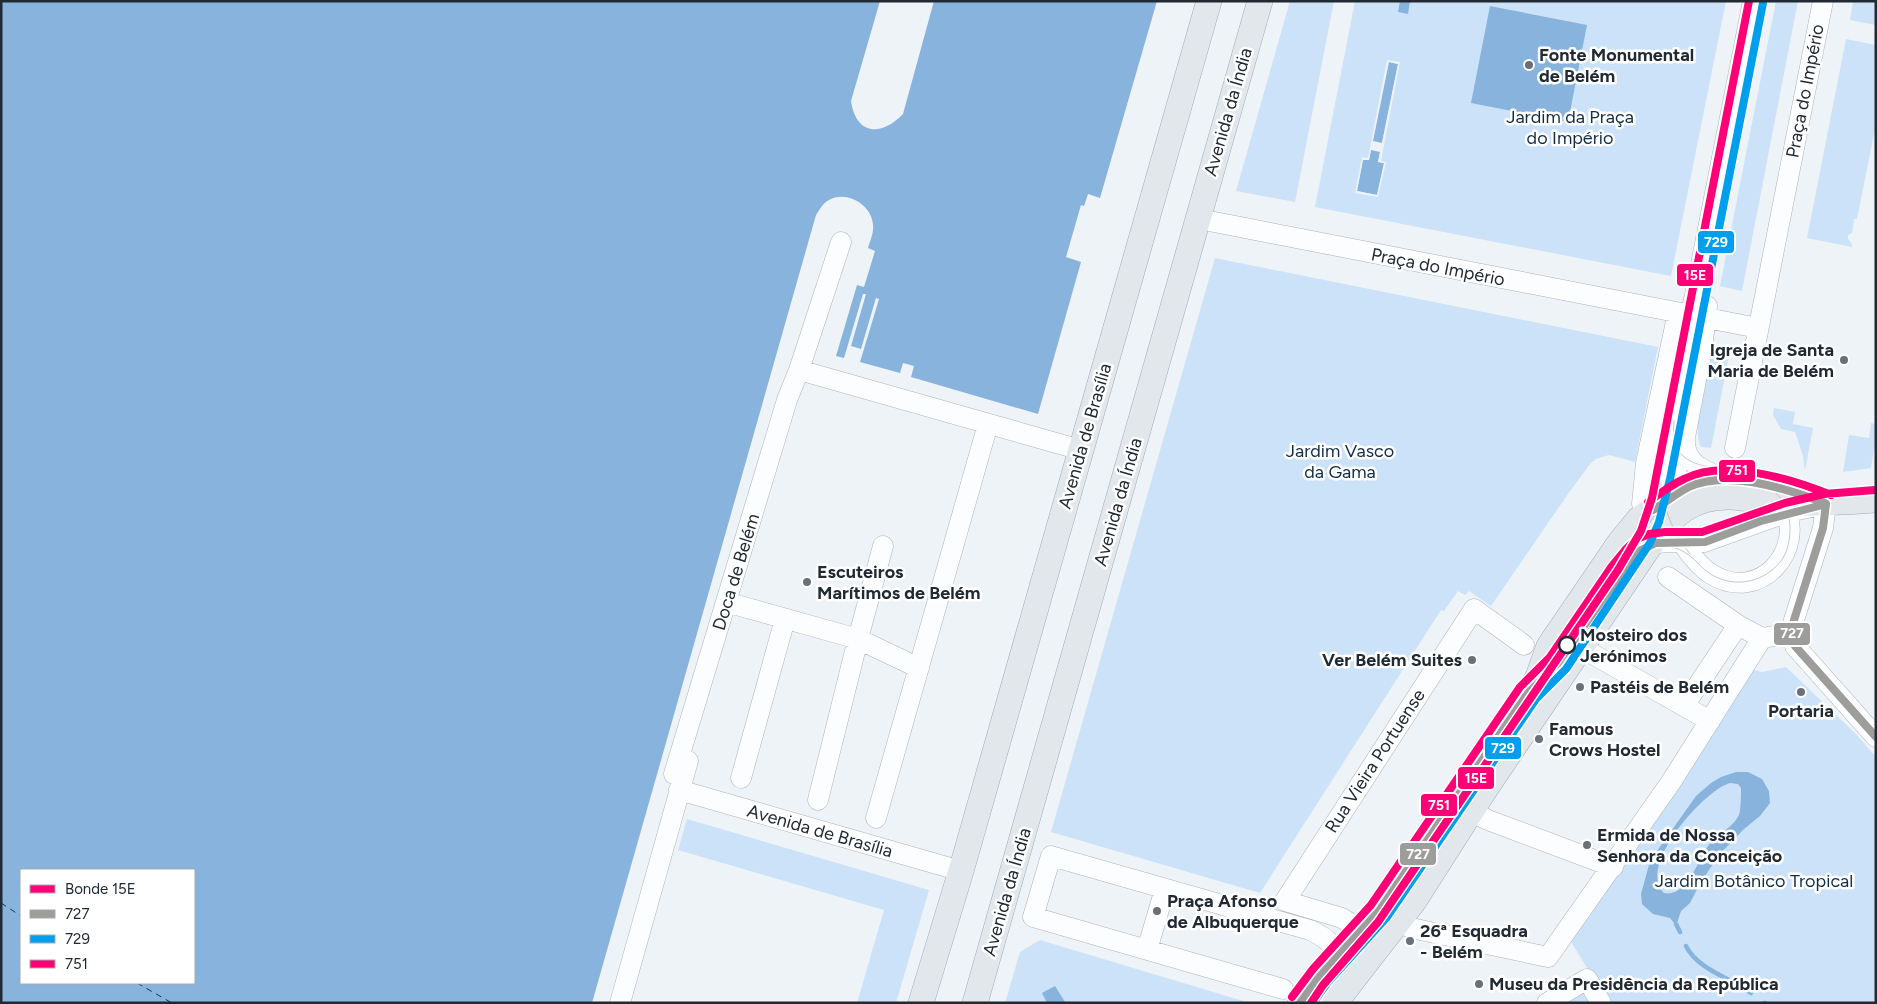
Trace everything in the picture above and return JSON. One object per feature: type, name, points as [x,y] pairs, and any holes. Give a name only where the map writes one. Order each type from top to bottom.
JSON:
[{"type":"main road","name":"Avenida de Brasília","points":[[921,1003],[961,871],[1209,1]]},
{"type":"main road","name":"Avenida da Índia","points":[[975,1003],[1260,1]]},
{"type":"main road","points":[[1334,1003],[1379,911],[1528,693],[1538,677],[1546,650],[1634,524],[1681,490],[1698,483],[1728,479],[1783,498]]},
{"type":"main road","points":[[1660,507],[1730,497],[1783,498],[1826,504],[1876,500]]},
{"type":"main road","points":[[1292,996],[1342,962],[1366,938],[1398,922],[1414,901],[1470,811],[1651,544],[1660,507]]},
{"type":"street","points":[[1692,317],[1686,281],[1741,1]]},
{"type":"street","points":[[1366,938],[1468,798],[1620,572],[1642,539],[1674,479],[1680,463],[1677,434],[1692,317],[1753,1]]},
{"type":"street","points":[[1620,542],[1637,517],[1642,504],[1645,476],[1692,317],[1708,285],[1764,1]]},
{"type":"street","name":"Praça do Império","points":[[1735,448],[1823,1]]},
{"type":"street","name":"Praça do Império","points":[[1199,219],[1692,317],[1758,328]]},
{"type":"street","name":"Doca de Belém","points":[[677,782],[787,400],[799,370],[841,242]]},
{"type":"street","points":[[799,370],[1081,450]]},
{"type":"street","points":[[876,818],[988,424]]},
{"type":"street","points":[[1677,434],[1689,460],[1680,463]]},
{"type":"street","points":[[1680,463],[1728,479]]},
{"type":"street","points":[[1620,572],[1639,550],[1651,544],[1666,542],[1682,542],[1704,542],[1783,498],[1790,531],[1787,550],[1773,569],[1752,580],[1731,582],[1712,575],[1693,557],[1682,542],[1649,488],[1645,476]]},
{"type":"street","points":[[1826,504],[1822,528],[1794,620],[1792,633],[1795,646],[1876,737]]},
{"type":"street","name":"Doca de Belém","points":[[677,782],[760,512]]},
{"type":"street","points":[[818,800],[882,546]]},
{"type":"street","points":[[1668,578],[1738,625],[1762,638],[1792,633]]},
{"type":"street","points":[[733,604],[858,638],[918,668]]},
{"type":"street","name":"Rua Vieira Portuense","points":[[1366,938],[1342,918],[1285,901],[1474,609],[1524,645]]},
{"type":"street","points":[[741,778],[785,619]]},
{"type":"street","points":[[1684,706],[1738,625]]},
{"type":"street","points":[[1398,922],[1410,928],[1548,957],[1672,782],[1762,638]]},
{"type":"street","points":[[1582,648],[1710,721]]},
{"type":"street","points":[[1528,693],[1558,663]]},
{"type":"street","points":[[620,1003],[677,782]]},
{"type":"street","name":"Avenida de Brasília","points":[[677,782],[961,871]]},
{"type":"street","points":[[1470,811],[1488,820],[1613,866]]},
{"type":"street","points":[[1292,996],[1147,950],[1033,917],[1051,856],[1322,935],[1329,940],[1342,962],[1342,984],[1334,1003]]},
{"type":"street","points":[[1147,950],[1165,889]]},
{"type":"street","points":[[1316,1003],[1342,962]]},
{"type":"street","points":[[1547,1003],[1587,979],[1601,1003]]},
{"type":"green space","points":[[1290,1],[1334,1],[1295,202],[1236,191]]},
{"type":"green space","name":"Jardim da Praça do Império","points":[[1355,1],[1726,1],[1671,276],[1315,207]]},
{"type":"green space","points":[[1776,1],[1798,1],[1742,291],[1720,286]]},
{"type":"green space","points":[[1853,1],[1876,1],[1876,25],[1850,20]]},
{"type":"green space","points":[[1846,39],[1876,45],[1876,124],[1857,219],[1854,219],[1852,233],[1848,235],[1852,247],[1807,238]]},
{"type":"green space","name":"Jardim Vasco da Gama","points":[[1215,258],[1658,347],[1635,462],[1609,455],[1596,459],[1590,464],[1491,606],[1469,591],[1465,595],[1458,591],[1444,611],[1441,610],[1260,893],[1051,832]]},
{"type":"green space","points":[[1712,356],[1728,360],[1711,448],[1701,447],[1698,438],[1698,428],[1701,402]]},
{"type":"green space","points":[[1774,408],[1795,412],[1793,424],[1813,428],[1805,471],[1803,456],[1795,432],[1781,429],[1773,415]]},
{"type":"green space","points":[[1871,423],[1876,424],[1876,439],[1871,468],[1843,472],[1849,435],[1869,438]]},
{"type":"green space","name":"Jardim Botânico Tropical","points":[[1786,667],[1857,735],[1876,757],[1876,1003],[1609,1003],[1568,937],[1751,669],[1762,672]]},
{"type":"green space","points":[[687,819],[929,890],[896,1003],[857,1003],[884,910],[678,850]]},
{"type":"green space","points":[[1040,940],[1250,1003],[1005,1003],[1020,952]]},
{"type":"green space","points":[[1586,984],[1597,1003],[1554,1003]]},
{"type":"water","points":[[1,1],[880,1],[851,101],[858,121],[871,129],[878,129],[895,121],[903,114],[934,1],[1157,1],[1100,198],[1088,194],[1084,206],[1081,205],[1066,257],[1081,262],[1038,414],[911,377],[914,366],[903,363],[900,373],[860,362],[879,299],[876,298],[861,349],[851,346],[866,294],[863,294],[844,358],[836,356],[857,285],[864,287],[875,251],[868,248],[873,225],[868,211],[851,198],[836,197],[827,201],[816,215],[592,1003],[1,1003]]},
{"type":"water","points":[[1400,1],[1410,1],[1408,14],[1398,12]]},
{"type":"water","points":[[1490,6],[1587,25],[1568,122],[1471,103]]},
{"type":"water","points":[[1388,62],[1398,64],[1378,162],[1384,163],[1377,195],[1357,191],[1363,159],[1369,160]]},
{"type":"water","points":[[1736,772],[1748,772],[1762,779],[1769,791],[1770,803],[1760,816],[1744,829],[1719,855],[1690,903],[1681,911],[1675,924],[1670,918],[1653,914],[1642,904],[1641,894],[1650,861],[1696,796],[1721,777]],"holes":[[[1730,783],[1738,784],[1741,788],[1739,815],[1730,826],[1711,842],[1686,883],[1672,893],[1664,893],[1658,881],[1659,866],[1666,849],[1677,831],[1705,799]]]},
{"type":"water","points":[[1055,986],[1065,1002],[1047,1003],[1042,993]]},
{"type":"pier","points":[[1387,60],[1400,62],[1381,161],[1386,162],[1378,197],[1355,193],[1362,157],[1368,158]],"holes":[[[1389,62],[1398,64],[1382,143],[1373,141]],[[1371,150],[1380,152],[1378,162],[1384,163],[1377,195],[1357,191],[1363,160],[1369,160]]]},
{"type":"waterway","points":[[1676,924],[1680,932]]},
{"type":"waterway","points":[[1686,946],[1698,961],[1751,993]]},
{"type":"ferry route","points":[[1,903],[20,915]]},
{"type":"ferry route","points":[[139,984],[172,1003]]},
{"type":"tram line","name":"15E","points":[[1311,1003],[1323,985],[1378,922],[1618,570],[1641,531],[1652,498],[1749,1]]},
{"type":"tram line","points":[[1627,568],[1640,554],[1655,547],[1663,546],[1680,550],[1689,555],[1715,577],[1743,582],[1756,579],[1770,572],[1777,566],[1786,552],[1790,526],[1785,506],[1779,496],[1761,482],[1698,464],[1687,459],[1675,444],[1674,421]]},
{"type":"tram line","points":[[1661,447],[1660,477],[1664,503],[1674,529],[1690,554]]},
{"type":"tram line","points":[[1628,554],[1667,498],[1679,485],[1694,476],[1715,471]]},
{"type":"transit line","name":"729","points":[[1313,1003],[1328,982],[1387,917],[1536,699],[1566,669],[1650,543],[1659,522],[1670,479],[1763,3]]},
{"type":"transit line","name":"751","points":[[1648,502],[1684,479],[1700,473],[1718,470],[1758,473],[1777,477],[1831,495]]},
{"type":"transit line","name":"727","points":[[1653,510],[1689,487],[1704,482],[1721,480],[1739,480],[1776,487],[1825,503]]},
{"type":"transit line","name":"751","points":[[1292,997],[1313,969],[1371,905],[1520,687],[1550,657],[1612,566],[1637,539],[1649,534],[1665,532],[1702,532],[1785,503],[1824,494],[1875,490]]},
{"type":"transit line","name":"727","points":[[1826,504],[1823,528],[1794,620],[1792,633],[1795,646],[1876,737]]},
{"type":"transit line","name":"727","points":[[1300,1003],[1320,976],[1379,911],[1528,693],[1558,663],[1633,556],[1656,543],[1705,542],[1761,521],[1826,504]]},
{"type":"place","name":"Fonte Monumental de Belém","points":[[1529,65]]},
{"type":"place","name":"Igreja de Santa Maria de Belém","points":[[1844,360]]},
{"type":"place","name":"Escuteiros Marítimos de Belém","points":[[807,582]]},
{"type":"place","name":"Mosteiro dos Jerónimos","points":[[1567,645]]},
{"type":"place","name":"Ver Belém Suites","points":[[1472,660]]},
{"type":"place","name":"Pastéis de Belém","points":[[1580,687]]},
{"type":"place","name":"Portaria","points":[[1801,692]]},
{"type":"place","name":"Famous Crows Hostel","points":[[1539,739]]},
{"type":"place","name":"Ermida de Nossa Senhora da Conceição","points":[[1587,845]]},
{"type":"place","name":"Praça Afonso de Albuquerque","points":[[1157,911]]},
{"type":"place","name":"26ª Esquadra - Belém","points":[[1410,941]]},
{"type":"place","name":"Museu da Presidência da República","points":[[1479,984]]}]
